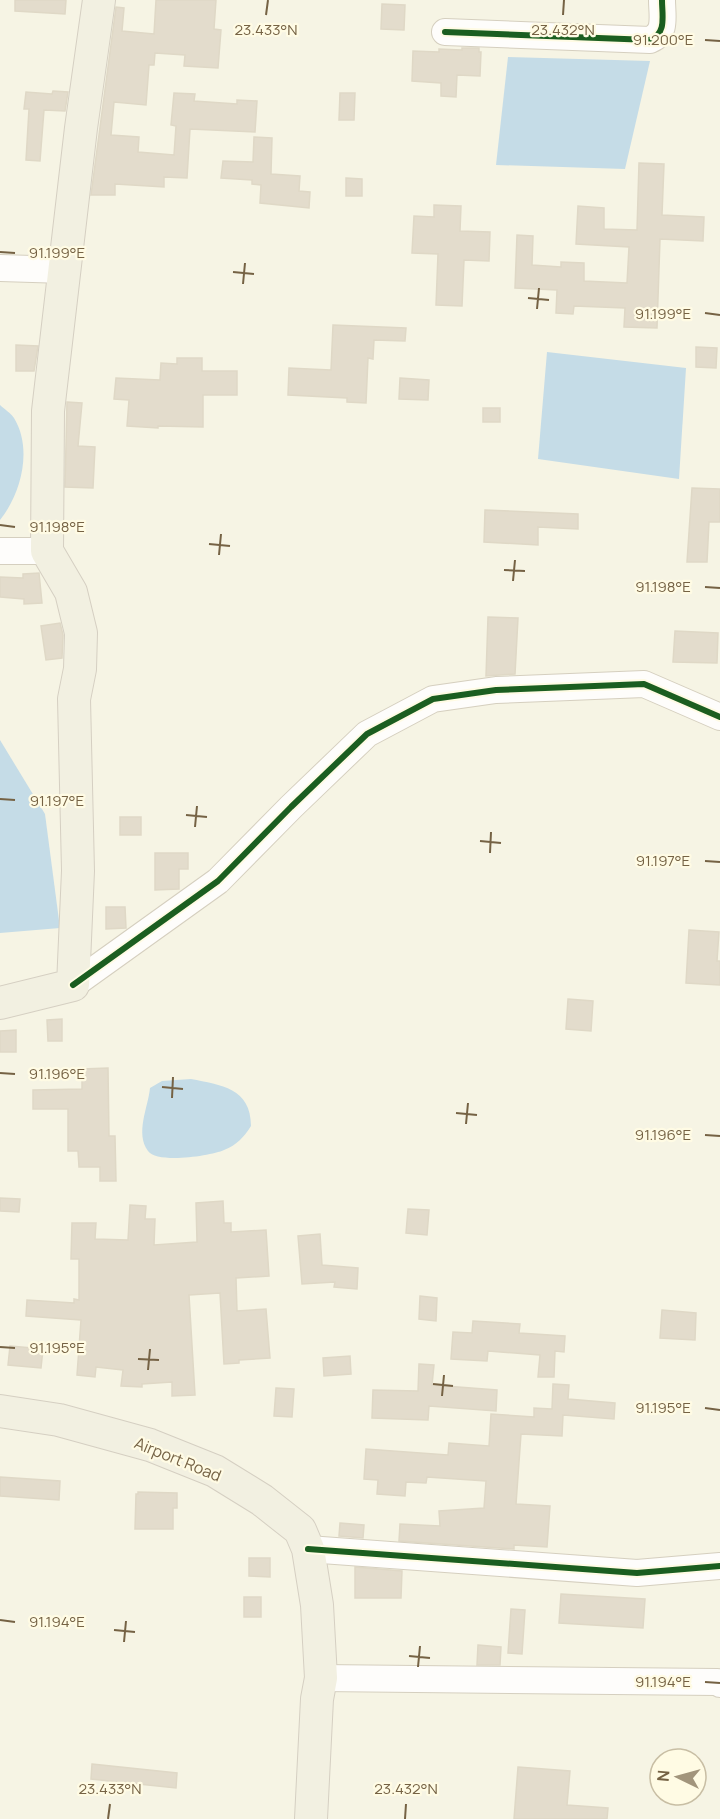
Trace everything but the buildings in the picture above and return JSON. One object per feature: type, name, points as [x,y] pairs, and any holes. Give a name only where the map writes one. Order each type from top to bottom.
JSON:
[{"type":"main road","points":[[0,1003],[73,985],[78,871],[74,699],[80,669],[81,633],[70,592],[47,551],[48,411],[81,128],[99,0]]},
{"type":"main road","name":"Airport Road","points":[[0,1412],[58,1420],[150,1445],[215,1471],[262,1500],[300,1530],[308,1550],[317,1605],[321,1678],[316,1699],[311,1819]]},
{"type":"street","points":[[445,32],[650,40],[657,37],[662,30],[662,0]]},
{"type":"street","points":[[0,268],[65,270]]},
{"type":"street","points":[[0,551],[47,551]]},
{"type":"street","points":[[73,985],[218,881],[368,734],[433,699],[496,690],[644,684],[720,717]]},
{"type":"street","points":[[308,1550],[638,1573],[720,1566]]},
{"type":"street","points":[[321,1678],[717,1682],[720,1684]]},
{"type":"water","points":[[508,57],[650,61],[625,169],[496,165]]},
{"type":"water","points":[[547,352],[686,368],[679,479],[538,459]]},
{"type":"water","points":[[0,405],[13,416],[20,430],[23,457],[19,484],[0,520]]},
{"type":"water","points":[[0,740],[45,814],[60,928],[0,933]]},
{"type":"water","points":[[191,1079],[223,1086],[240,1096],[250,1113],[251,1126],[236,1143],[217,1152],[184,1158],[153,1155],[144,1144],[142,1128],[150,1088],[162,1081]]},
{"type":"cycle path","points":[[445,32],[650,40],[659,33],[661,28],[662,0]]},
{"type":"cycle path","points":[[73,985],[218,881],[367,734],[433,699],[496,690],[644,684],[720,717]]},
{"type":"cycle path","points":[[308,1549],[637,1573],[720,1566]]}]
